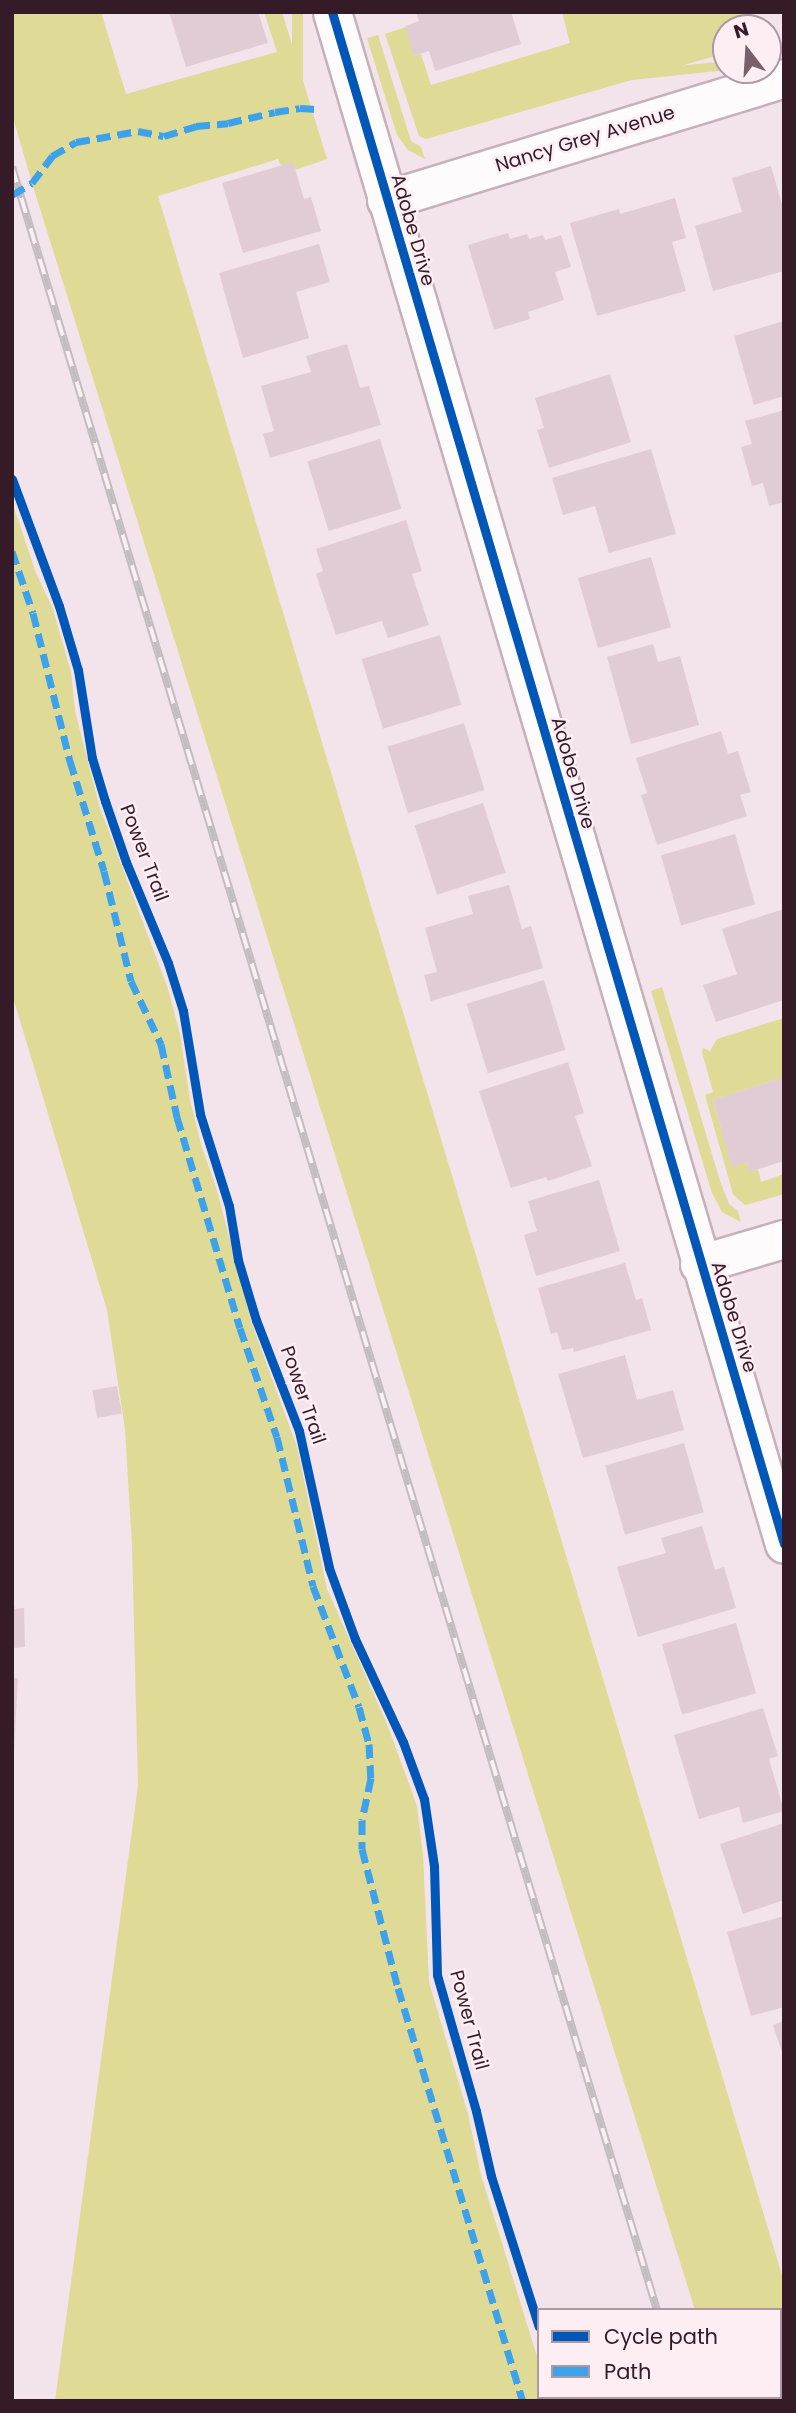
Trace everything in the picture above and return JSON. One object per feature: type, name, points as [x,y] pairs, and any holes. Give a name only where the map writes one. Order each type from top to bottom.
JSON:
[{"type":"street","name":"Adobe Drive","points":[[332,12],[699,1264],[784,1544]]},
{"type":"street","name":"Nancy Grey Avenue","points":[[386,200],[784,78]]},
{"type":"street","points":[[699,1264],[784,1239]]},
{"type":"shaded area","points":[[12,12],[101,12],[126,94],[277,52],[264,12],[282,12],[327,159],[295,170],[293,163],[281,166],[278,159],[158,196],[784,2282],[784,2401],[724,2401],[782,2399],[782,2308],[694,2308],[12,114]]},
{"type":"shaded area","points":[[292,12],[303,12],[303,165],[292,165]]},
{"type":"shaded area","points":[[562,12],[752,14],[712,14],[712,57],[426,139],[419,136],[385,34],[406,27],[415,56],[421,54],[431,85],[570,43]]},
{"type":"shaded area","points":[[378,35],[411,141],[421,147],[425,159],[408,150],[397,135],[367,38]]},
{"type":"shaded area","points":[[712,62],[712,72],[427,102],[426,93]]},
{"type":"shaded area","points":[[12,502],[36,573],[53,609],[71,672],[75,711],[99,805],[168,989],[180,1034],[190,1100],[202,1148],[216,1187],[252,1324],[297,1447],[327,1589],[387,1724],[417,1806],[423,1855],[429,1982],[468,2114],[481,2175],[537,2357],[537,2399],[549,2401],[55,2401],[138,1786],[132,1545],[125,1429],[107,1310],[12,994]]},
{"type":"shaded area","points":[[662,987],[720,1181],[729,1204],[738,1211],[741,1222],[722,1212],[712,1193],[651,991]]},
{"type":"shaded area","points":[[784,1018],[784,1077],[713,1100],[732,1166],[747,1162],[749,1171],[758,1169],[761,1182],[784,1174],[784,1194],[745,1205],[733,1194],[705,1095],[713,1092],[702,1052],[703,1048],[710,1051],[717,1039]]},
{"type":"building","points":[[169,12],[258,12],[268,43],[186,67]]},
{"type":"building","points":[[416,12],[511,12],[521,44],[435,71],[429,51],[414,56],[405,26],[419,21]]},
{"type":"building","points":[[293,162],[304,199],[311,197],[321,231],[243,253],[222,183]]},
{"type":"building","points":[[771,166],[784,212],[784,271],[713,291],[695,226],[742,212],[732,178]]},
{"type":"building","points":[[675,198],[686,238],[672,242],[686,291],[597,316],[570,223],[619,209],[620,214]]},
{"type":"building","points":[[508,233],[510,239],[527,234],[529,239],[543,235],[545,240],[561,235],[571,267],[555,272],[564,300],[528,312],[530,319],[494,330],[468,245]]},
{"type":"building","points":[[319,244],[330,282],[296,292],[309,338],[243,358],[219,273]]},
{"type":"building","points":[[784,321],[784,396],[754,405],[734,336]]},
{"type":"building","points":[[347,344],[360,388],[369,386],[381,425],[270,458],[263,434],[274,431],[261,386],[311,372],[306,356]]},
{"type":"building","points":[[610,374],[631,442],[549,468],[537,430],[544,428],[535,398]]},
{"type":"building","points":[[784,410],[784,502],[769,506],[763,483],[752,486],[741,447],[752,444],[745,421]]},
{"type":"building","points":[[380,439],[401,509],[329,531],[307,461]]},
{"type":"building","points":[[651,449],[676,534],[609,553],[595,506],[563,515],[552,478]]},
{"type":"building","points":[[406,520],[422,571],[412,574],[429,625],[388,638],[382,621],[336,635],[316,574],[323,571],[316,549]]},
{"type":"building","points":[[651,557],[671,627],[598,648],[578,578]]},
{"type":"building","points":[[440,635],[461,705],[383,729],[362,659]]},
{"type":"building","points":[[653,644],[658,662],[680,656],[699,725],[631,744],[607,657]]},
{"type":"building","points":[[464,723],[484,790],[408,813],[387,746]]},
{"type":"building","points":[[721,731],[728,754],[738,751],[751,792],[740,795],[747,816],[657,845],[641,795],[647,793],[636,758]]},
{"type":"building","points":[[483,803],[506,872],[437,895],[415,825]]},
{"type":"building","points":[[735,834],[755,904],[681,925],[661,855]]},
{"type":"building","points":[[509,885],[522,929],[531,926],[543,968],[431,1001],[424,975],[437,972],[425,928],[473,914],[468,896]]},
{"type":"building","points":[[784,909],[784,1000],[716,1022],[703,985],[737,974],[722,929]]},
{"type":"building","points":[[544,980],[565,1050],[488,1073],[467,1004]]},
{"type":"building","points":[[568,1062],[584,1113],[575,1116],[592,1166],[548,1181],[546,1177],[511,1188],[479,1091]]},
{"type":"building","points":[[784,1077],[784,1161],[749,1172],[747,1162],[732,1167],[713,1100]]},
{"type":"building","points":[[599,1180],[620,1251],[536,1276],[524,1235],[537,1231],[528,1201]]},
{"type":"building","points":[[625,1263],[636,1300],[642,1298],[651,1330],[574,1352],[573,1348],[562,1350],[557,1332],[551,1334],[538,1288]]},
{"type":"building","points":[[625,1355],[637,1400],[673,1390],[684,1430],[583,1458],[558,1374]]},
{"type":"building","points":[[117,1386],[122,1414],[97,1418],[92,1390]]},
{"type":"building","points":[[684,1443],[704,1512],[625,1535],[605,1466]]},
{"type":"building","points":[[702,1526],[715,1570],[724,1567],[736,1608],[638,1637],[617,1567],[666,1553],[661,1538]]},
{"type":"building","points":[[12,1598],[15,1609],[24,1608],[25,1647],[12,1648]]},
{"type":"building","points":[[736,1623],[756,1693],[682,1714],[662,1644]]},
{"type":"building","points":[[12,1678],[18,1678],[14,1751],[12,1751]]},
{"type":"building","points":[[763,1708],[778,1756],[769,1759],[784,1811],[743,1823],[739,1807],[699,1819],[674,1735]]},
{"type":"building","points":[[784,1823],[784,1900],[743,1914],[720,1844]]},
{"type":"building","points":[[784,1916],[784,2007],[751,2016],[727,1932]]},
{"type":"building","points":[[784,2021],[784,2055],[783,2055],[773,2025]]},
{"type":"railway","points":[[12,167],[656,2308]]},
{"type":"marked path","points":[[12,195],[32,183],[52,156],[76,142],[138,131],[164,136],[196,126],[228,123],[300,108],[316,109]]},
{"type":"marked path","points":[[12,551],[33,613],[70,761],[104,871],[131,981],[161,1044],[177,1117],[240,1328],[277,1437],[313,1586],[359,1707],[369,1744],[371,1778],[362,1820],[362,1849],[398,1988],[523,2401]]},
{"type":"cycle path","points":[[332,12],[784,1544]]},
{"type":"cycle path","name":"Power Trail","points":[[12,479],[59,606],[78,670],[92,758],[105,801],[126,862],[168,963],[183,1011],[200,1114],[229,1206],[238,1260],[256,1320],[299,1431],[329,1568],[355,1639],[403,1742],[424,1799],[434,1866],[437,1975],[476,2111],[491,2176],[537,2321]]}]
